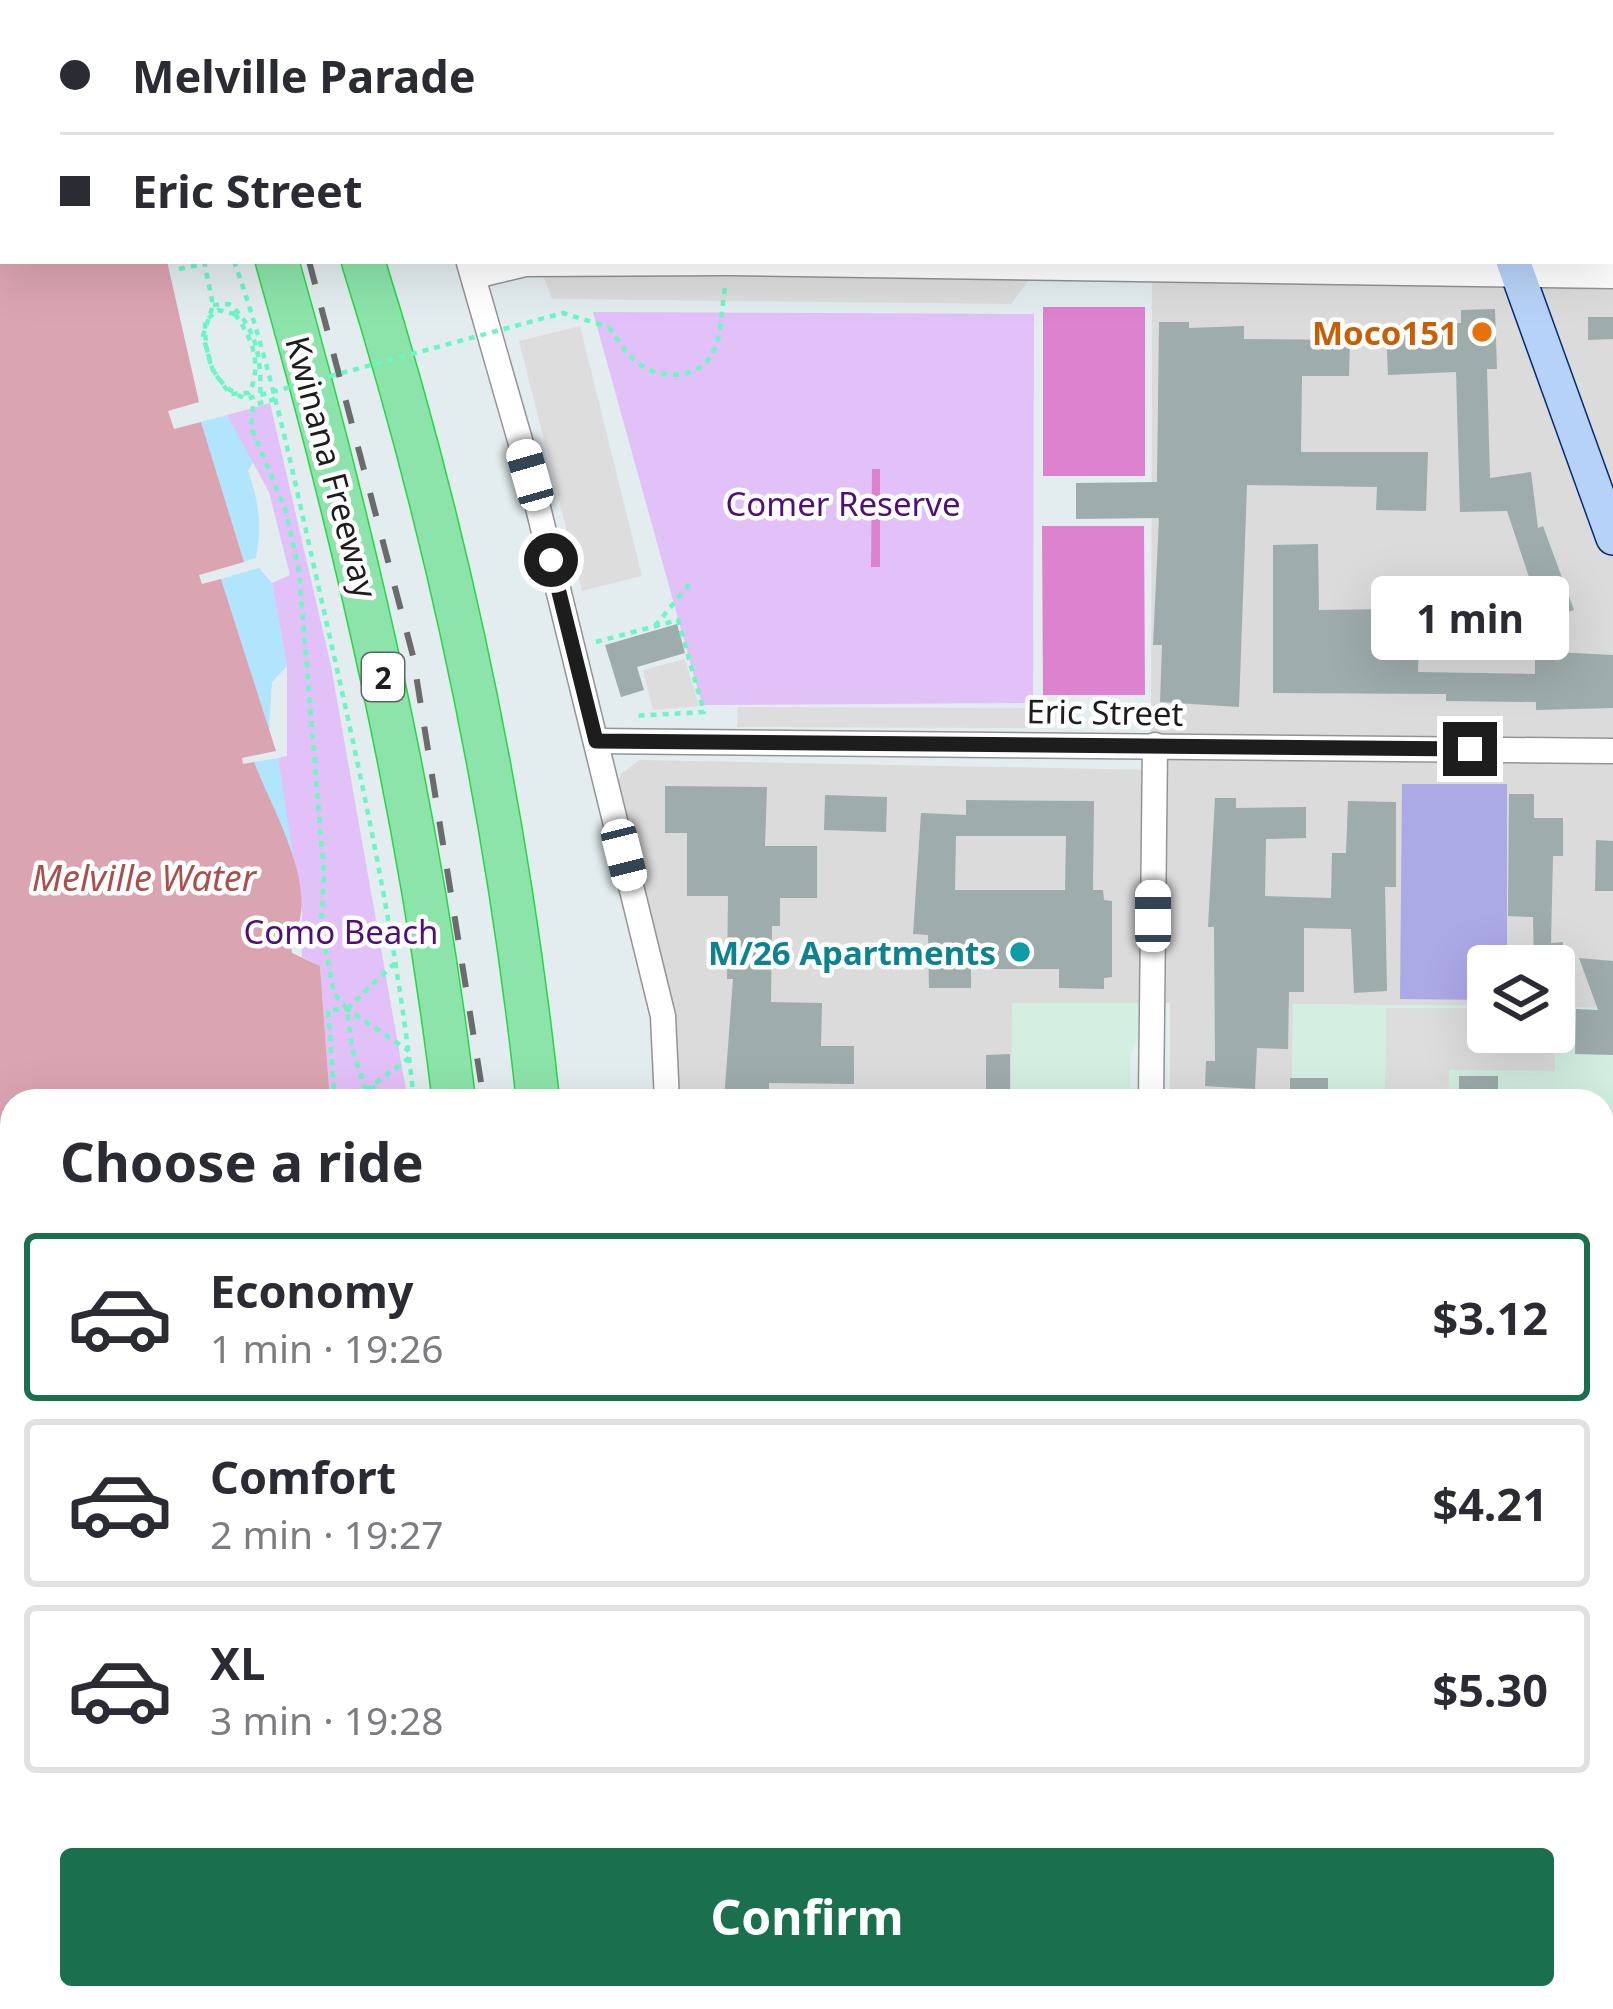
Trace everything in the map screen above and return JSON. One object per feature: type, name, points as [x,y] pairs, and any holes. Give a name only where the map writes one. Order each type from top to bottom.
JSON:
[{"type":"highway","name":"Kwinana Freeway","points":[[278,264],[378,647],[432,941],[452,1089]]},
{"type":"highway","points":[[364,264],[416,449],[475,704],[536,1089]]},
{"type":"main road","points":[[1515,268],[1613,538]]},
{"type":"street","points":[[526,264],[472,268],[663,1016],[666,1089]]},
{"type":"street","points":[[887,264],[1515,268],[1613,276]]},
{"type":"street","name":"Eric Street","points":[[596,741],[1613,752]]},
{"type":"street","points":[[1151,1089],[1155,745]]},
{"type":"path","points":[[178,269],[197,264]]},
{"type":"path","points":[[204,264],[213,305],[209,318]]},
{"type":"path","points":[[235,264],[275,399],[336,665],[394,963],[413,1089]]},
{"type":"path","points":[[235,394],[246,399],[563,313],[609,327],[632,359],[648,370],[670,376],[692,372],[708,362],[717,345],[730,264]]},
{"type":"path","points":[[213,305],[229,304],[245,317],[257,345],[260,400]]},
{"type":"path","points":[[209,318],[218,310],[235,314],[254,352],[256,378],[249,393],[235,394]]},
{"type":"path","points":[[275,399],[253,405],[251,427],[286,511],[299,571],[324,875],[321,926],[334,993],[347,1009],[409,1054]]},
{"type":"path","points":[[241,432],[251,427]]},
{"type":"path","points":[[655,626],[692,581]]},
{"type":"path","points":[[590,643],[678,620],[704,712],[633,716]]},
{"type":"path","points":[[334,1089],[328,1010],[347,1009],[394,963]]},
{"type":"path","points":[[347,1009],[352,1048],[369,1088],[409,1054]]},
{"type":"shaded area","points":[[1152,264],[1613,264],[1613,1008],[1575,1007],[1575,945],[1467,945],[1467,1006],[1293,1004],[1292,1089],[1170,1089],[1170,1003],[1013,1003],[1011,1089],[677,1089],[674,1010],[618,786],[621,774],[640,760],[1151,770]]},
{"type":"shaded area","points":[[543,275],[1029,280],[1011,304],[552,299]]},
{"type":"shaded area","points":[[1043,307],[1145,307],[1145,476],[1043,476]]},
{"type":"shaded area","points":[[580,326],[642,576],[582,591],[519,341]]},
{"type":"shaded area","points":[[872,469],[880,469],[880,567],[871,567]]},
{"type":"shaded area","points":[[1042,526],[1144,526],[1145,695],[1043,695]]},
{"type":"shaded area","points":[[685,659],[699,706],[653,710],[643,670]]},
{"type":"shaded area","points":[[738,707],[1032,708],[1032,728],[737,727]]},
{"type":"shaded area","points":[[1402,784],[1507,784],[1507,945],[1467,945],[1467,1000],[1400,999]]},
{"type":"shaded area","points":[[1012,1003],[1142,1003],[1142,1025],[1130,1057],[1130,1089],[1011,1089]]},
{"type":"shaded area","points":[[1293,1004],[1467,1006],[1467,1053],[1575,1053],[1575,1007],[1613,1008],[1613,1089],[1292,1089]]},
{"type":"shaded area","points":[[1386,1008],[1467,1008],[1467,1053],[1555,1053],[1555,1071],[1449,1070],[1448,1089],[1385,1089]]},
{"type":"sand","points":[[227,415],[255,459],[248,471],[258,514],[258,546],[256,558],[244,562],[201,422]]},
{"type":"sand","points":[[259,568],[272,583],[287,666],[272,682],[269,730],[221,579]]},
{"type":"sand","points":[[278,758],[297,874],[254,762]]},
{"type":"green space","name":"Comer Reserve","points":[[593,312],[1034,314],[1033,703],[702,705]]},
{"type":"green space","name":"Como Beach","points":[[270,403],[331,666],[406,1089],[329,1089],[320,966],[302,957],[302,913],[278,758],[287,756],[287,666],[272,583],[290,575],[269,492],[227,415]]},
{"type":"water","name":"Melville Water","points":[[0,264],[168,264],[199,402],[168,411],[174,429],[201,422],[244,562],[199,575],[202,584],[221,579],[276,751],[242,758],[243,764],[254,762],[296,865],[301,907],[298,926],[280,927],[280,932],[289,933],[292,953],[320,966],[329,1089],[0,1089]]},
{"type":"building","points":[[1495,309],[1497,369],[1487,369],[1490,478],[1531,472],[1538,528],[1543,526],[1574,610],[1495,636],[1419,635],[1418,672],[1535,674],[1535,651],[1613,655],[1613,708],[1536,710],[1536,702],[1446,701],[1446,694],[1273,693],[1273,545],[1318,544],[1319,610],[1539,607],[1507,511],[1460,512],[1456,372],[1388,375],[1386,325],[1461,323],[1461,310]]},
{"type":"building","points":[[1588,317],[1613,317],[1613,339],[1588,340]]},
{"type":"building","points":[[1159,322],[1189,322],[1189,328],[1244,326],[1244,339],[1350,340],[1349,376],[1302,376],[1301,452],[1428,452],[1426,511],[1376,510],[1377,487],[1247,485],[1239,707],[1160,702],[1162,645],[1153,645],[1159,518],[1076,519],[1076,483],[1157,482]]},
{"type":"building","points":[[677,624],[685,653],[637,667],[644,690],[621,697],[605,645]]},
{"type":"building","points":[[665,786],[767,787],[765,846],[817,846],[817,898],[780,898],[780,926],[772,926],[771,1002],[822,1003],[821,1046],[854,1046],[854,1084],[769,1083],[769,1089],[725,1089],[733,979],[727,979],[728,896],[687,896],[687,833],[665,833]]},
{"type":"building","points":[[1509,794],[1534,794],[1534,818],[1563,818],[1563,856],[1553,856],[1551,943],[1563,945],[1534,945],[1533,917],[1508,916]]},
{"type":"building","points":[[825,795],[887,797],[886,832],[824,830]]},
{"type":"building","points":[[1215,798],[1236,798],[1236,808],[1306,807],[1306,838],[1266,839],[1265,896],[1331,898],[1332,853],[1346,853],[1348,801],[1396,802],[1396,887],[1385,887],[1387,991],[1354,993],[1351,929],[1304,928],[1304,992],[1289,992],[1288,1049],[1257,1048],[1255,1089],[1205,1086],[1206,1061],[1215,1061],[1214,927],[1208,927]]},
{"type":"building","name":"M/26 Apartments","points":[[966,800],[1094,801],[1093,890],[1103,890],[1104,900],[1112,901],[1112,977],[1104,978],[1104,989],[1059,988],[1059,969],[971,969],[971,988],[929,988],[928,935],[913,934],[921,813],[966,815]],"holes":[[[956,836],[1066,836],[1065,890],[955,890]]]},
{"type":"building","points":[[1596,840],[1613,841],[1613,891],[1595,891]]},
{"type":"building","points":[[1579,958],[1613,961],[1613,1055],[1575,1054],[1576,1009],[1598,1010]]},
{"type":"building","points":[[1010,1054],[1010,1089],[986,1089],[986,1055]]},
{"type":"building","points":[[1459,1076],[1498,1076],[1498,1089],[1459,1089]]},
{"type":"building","points":[[1290,1078],[1328,1078],[1328,1089],[1290,1089]]},
{"type":"railway","points":[[310,264],[413,656],[482,1089]]},
{"type":"place","name":"Moco151","points":[[1482,332]]},
{"type":"place","name":"M/26 Apartments","points":[[1020,952]]},
{"type":"route","points":[[551,560],[596,741],[1470,749]]}]
